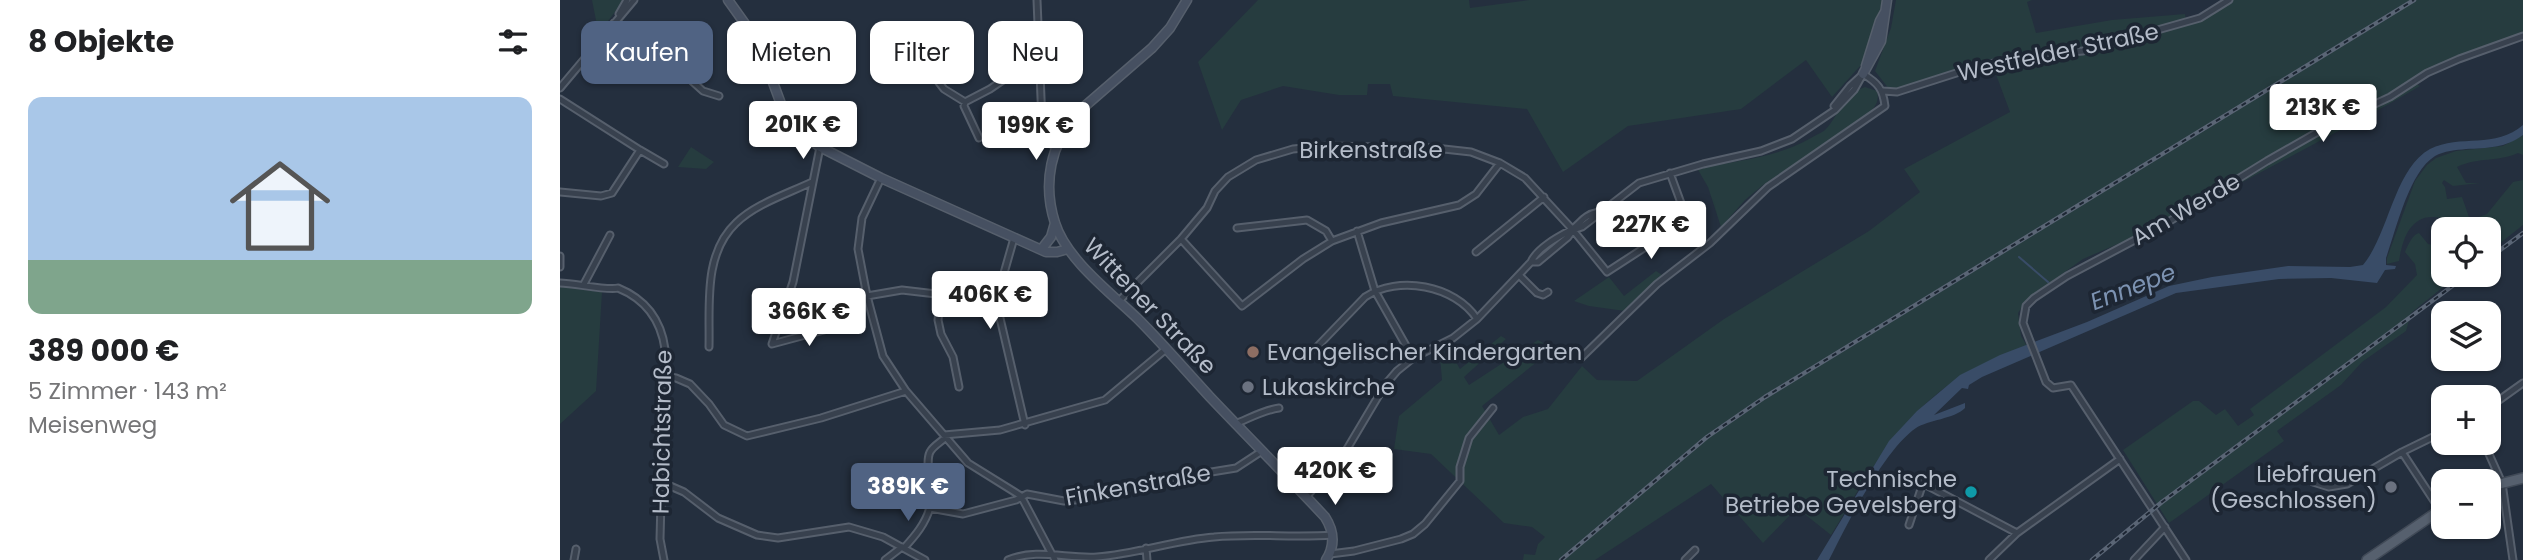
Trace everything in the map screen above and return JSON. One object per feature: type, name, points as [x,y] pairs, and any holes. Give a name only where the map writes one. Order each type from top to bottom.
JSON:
[{"type":"main road","points":[[729,0],[758,42],[781,104],[799,129],[820,147],[1014,239],[1041,247],[1065,245]]},
{"type":"main road","name":"Wittener Straße","points":[[1187,0],[1170,28],[1152,48],[1077,113],[1066,126],[1050,163],[1049,184],[1055,223],[1065,245],[1325,517],[1332,535]]},
{"type":"main road","points":[[1863,74],[1886,10],[1887,0]]},
{"type":"main road","points":[[1041,247],[1051,237],[1055,223]]},
{"type":"main road","points":[[2502,483],[2523,478]]},
{"type":"main road","points":[[2367,560],[2431,516]]},
{"type":"main road","points":[[1328,557],[1332,535]]},
{"type":"street","points":[[615,21],[627,0]]},
{"type":"street","points":[[616,21],[634,0]]},
{"type":"street","points":[[1037,0],[1037,21]]},
{"type":"street","name":"Westfelder Straße","points":[[1883,91],[1897,92],[1972,68],[2034,55],[2083,51],[2200,18],[2229,0]]},
{"type":"street","name":"Am Werde","points":[[2120,459],[2071,385],[2053,388],[2050,386],[2022,323],[2026,306],[2067,276],[2165,224],[2330,125],[2390,97],[2459,58],[2523,36]]},
{"type":"street","points":[[560,88],[581,63]]},
{"type":"street","points":[[1306,497],[1344,454],[1392,376],[1413,358],[1453,338],[1477,319],[1531,262],[1538,262],[1573,230],[1582,227],[1639,183],[1779,145],[1800,135],[1854,90],[1863,74],[1875,82],[1883,91],[1885,106],[1768,187],[1710,243],[1657,284],[1581,358]]},
{"type":"street","points":[[696,84],[719,96]]},
{"type":"street","points":[[940,84],[965,102]]},
{"type":"street","points":[[965,102],[997,84]]},
{"type":"street","points":[[1040,84],[1046,140],[1055,147]]},
{"type":"street","points":[[560,99],[664,164]]},
{"type":"street","points":[[965,102],[964,106],[979,138]]},
{"type":"street","points":[[996,122],[1003,136],[1019,124],[1042,121]]},
{"type":"street","name":"Birkenstraße","points":[[1119,301],[1181,239],[1207,208],[1215,191],[1227,177],[1256,160],[1293,149],[1326,146],[1435,148],[1472,152],[1500,163],[1525,178],[1573,230],[1604,271],[1611,272],[1684,222],[1685,214],[1670,173]]},
{"type":"street","points":[[820,147],[793,282],[772,344],[839,326]]},
{"type":"street","points":[[560,192],[601,195],[612,193],[640,150]]},
{"type":"street","points":[[1181,239],[1242,306],[1303,259],[1332,241],[1381,223],[1460,205],[1476,194],[1500,163]]},
{"type":"street","points":[[881,178],[862,218],[858,249],[883,356],[906,391],[968,463],[1021,496],[1053,558]]},
{"type":"street","points":[[709,347],[710,289],[721,243],[735,224],[751,212],[812,182]]},
{"type":"street","points":[[1476,252],[1544,198]]},
{"type":"street","points":[[1237,229],[1307,220],[1326,231],[1332,241]]},
{"type":"street","points":[[1357,231],[1375,291],[1413,358]]},
{"type":"street","points":[[584,284],[610,235]]},
{"type":"street","points":[[1014,239],[996,301],[1025,425]]},
{"type":"street","points":[[560,256],[560,267]]},
{"type":"street","points":[[1519,275],[1538,294],[1548,292]]},
{"type":"street","name":"Habichtstraße","points":[[560,283],[584,284],[611,290],[618,288],[633,294],[647,306],[657,322],[665,344],[660,539],[664,560]]},
{"type":"street","points":[[1314,350],[1353,308],[1375,291],[1405,285],[1436,290],[1460,302],[1477,319]]},
{"type":"street","points":[[867,296],[902,290],[996,301]]},
{"type":"street","points":[[941,295],[940,334],[953,357],[959,387]]},
{"type":"street","points":[[885,560],[903,548],[923,524],[930,508],[932,483],[928,460],[934,447],[945,436],[1025,425],[1105,400],[1166,349]]},
{"type":"street","points":[[664,376],[691,384],[724,425],[747,436],[821,418],[906,391]]},
{"type":"street","points":[[2501,399],[2523,383]]},
{"type":"street","points":[[1235,424],[1258,416],[1264,410],[1279,408]]},
{"type":"street","points":[[1328,557],[1401,539],[1413,534],[1425,524],[1460,481],[1460,467],[1469,438],[1493,408]]},
{"type":"street","points":[[2313,482],[2329,487],[2347,484],[2431,438]]},
{"type":"street","name":"Finkenstraße","points":[[930,508],[963,514],[1016,500],[1027,494],[1064,501],[1086,499],[1150,482],[1236,468],[1262,451]]},
{"type":"street","points":[[2402,452],[2431,494]]},
{"type":"street","points":[[2489,455],[2502,483],[2513,560]]},
{"type":"street","points":[[1989,560],[2017,533],[2120,459],[2186,560]]},
{"type":"street","points":[[1909,476],[2017,533]]},
{"type":"street","points":[[661,482],[684,492],[718,518],[757,535],[778,538],[849,527],[867,530],[925,560]]},
{"type":"street","points":[[1909,525],[1923,483]]},
{"type":"street","points":[[2134,560],[2165,527]]},
{"type":"street","points":[[1008,560],[1035,552],[1053,558],[1108,556],[1217,536],[1332,535]]},
{"type":"street","points":[[1146,548],[1147,560]]},
{"type":"street","points":[[574,560],[576,549]]},
{"type":"street","points":[[1685,560],[1695,550]]},
{"type":"green space","points":[[592,0],[624,0],[608,21],[596,21]]},
{"type":"green space","points":[[1258,0],[1469,0],[1470,8],[1529,0],[1882,0],[1879,17],[1861,65],[1832,97],[1806,60],[1741,109],[1628,126],[1563,172],[1527,109],[1393,96],[1390,84],[1368,84],[1367,95],[1339,95],[1283,86],[1241,100],[1222,130],[1198,62]]},
{"type":"green space","points":[[1896,0],[2032,0],[2027,2],[2036,33],[2112,20],[2185,14],[2186,24],[2232,0],[2523,0],[2523,34],[2439,68],[2416,84],[2420,86],[2389,104],[2164,224],[2083,259],[2027,299],[2018,313],[2021,336],[2027,346],[1958,378],[1932,398],[1889,444],[1831,535],[1797,508],[1763,543],[1711,484],[1595,560],[1523,560],[1524,554],[1535,555],[1538,544],[1545,537],[1532,527],[1504,523],[1431,454],[1394,449],[1399,416],[1442,380],[1440,357],[1453,357],[1460,369],[1501,336],[1506,339],[1464,377],[1469,385],[1538,340],[1553,349],[1482,406],[1499,435],[1523,417],[1548,409],[1582,366],[1597,380],[1637,381],[1724,319],[1869,231],[1920,192],[1904,169],[2010,112],[1991,61],[1902,88],[1889,89],[1875,71],[1891,28]]},
{"type":"green space","points":[[1865,87],[1877,91],[1878,95],[1876,105],[1866,116],[1763,185],[1745,200],[1721,227],[1708,187],[1697,168],[1756,158],[1798,145],[1825,130],[1850,95]]},
{"type":"green space","points":[[2523,135],[2523,155],[2518,153],[2457,167],[2466,183],[2480,183],[2453,186],[2444,180],[2442,183],[2447,199],[2462,197],[2469,217],[2431,217],[2416,222],[2406,235],[2399,261],[2387,264],[2415,181],[2427,165],[2436,158],[2456,151],[2503,146]]},
{"type":"green space","points":[[691,147],[714,162],[706,169],[678,167]]},
{"type":"green space","points":[[2523,180],[2523,225],[2501,242],[2501,217],[2478,217],[2487,214],[2513,182]]},
{"type":"green space","points":[[2419,233],[2431,244],[2431,287],[2443,287],[2411,313],[2406,331],[2362,362],[2341,385],[2277,431],[2284,441],[2169,523],[2123,450],[2193,401],[2199,401],[2216,415],[2225,409],[2238,426],[2254,415],[2250,409],[2386,307],[2417,275],[2415,264],[2405,252],[2412,238]]},
{"type":"green space","points":[[1656,271],[1662,275],[1625,311],[1574,301],[1609,277],[1624,296]]},
{"type":"green space","points":[[560,287],[602,292],[596,391],[560,424]]},
{"type":"water","points":[[2523,125],[2523,135],[2510,143],[2446,152],[2435,156],[2426,164],[2404,202],[2386,258],[2386,265],[2396,266],[2395,269],[2385,270],[2377,283],[2331,278],[2279,279],[2176,293],[1982,377],[1969,385],[1968,389],[1962,388],[1934,415],[1965,403],[1965,408],[1954,415],[1921,425],[1904,439],[1891,453],[1867,489],[1829,560],[1817,560],[1889,441],[1917,411],[1960,375],[2000,355],[2087,322],[2169,286],[2288,266],[2363,265],[2372,252],[2400,186],[2418,158],[2430,149],[2442,145],[2501,137]]},
{"type":"waterway","points":[[2019,257],[2048,282]]},
{"type":"railway","points":[[1561,560],[1707,437],[1765,397],[2414,0]]},
{"type":"railway","points":[[2501,249],[2523,233]]},
{"type":"railway","points":[[2092,560],[2162,502],[2451,287]]},
{"type":"place","name":"Evangelischer Kindergarten","points":[[1253,352]]},
{"type":"place","name":"Lukaskirche","points":[[1248,387]]},
{"type":"place","name":"Liebfrauen (Geschlossen)","points":[[2391,487]]},
{"type":"place","name":"Technische Betriebe Gevelsberg","points":[[1971,492]]},
{"type":"water label","name":"Ennepe","points":[[2133,287]]}]
